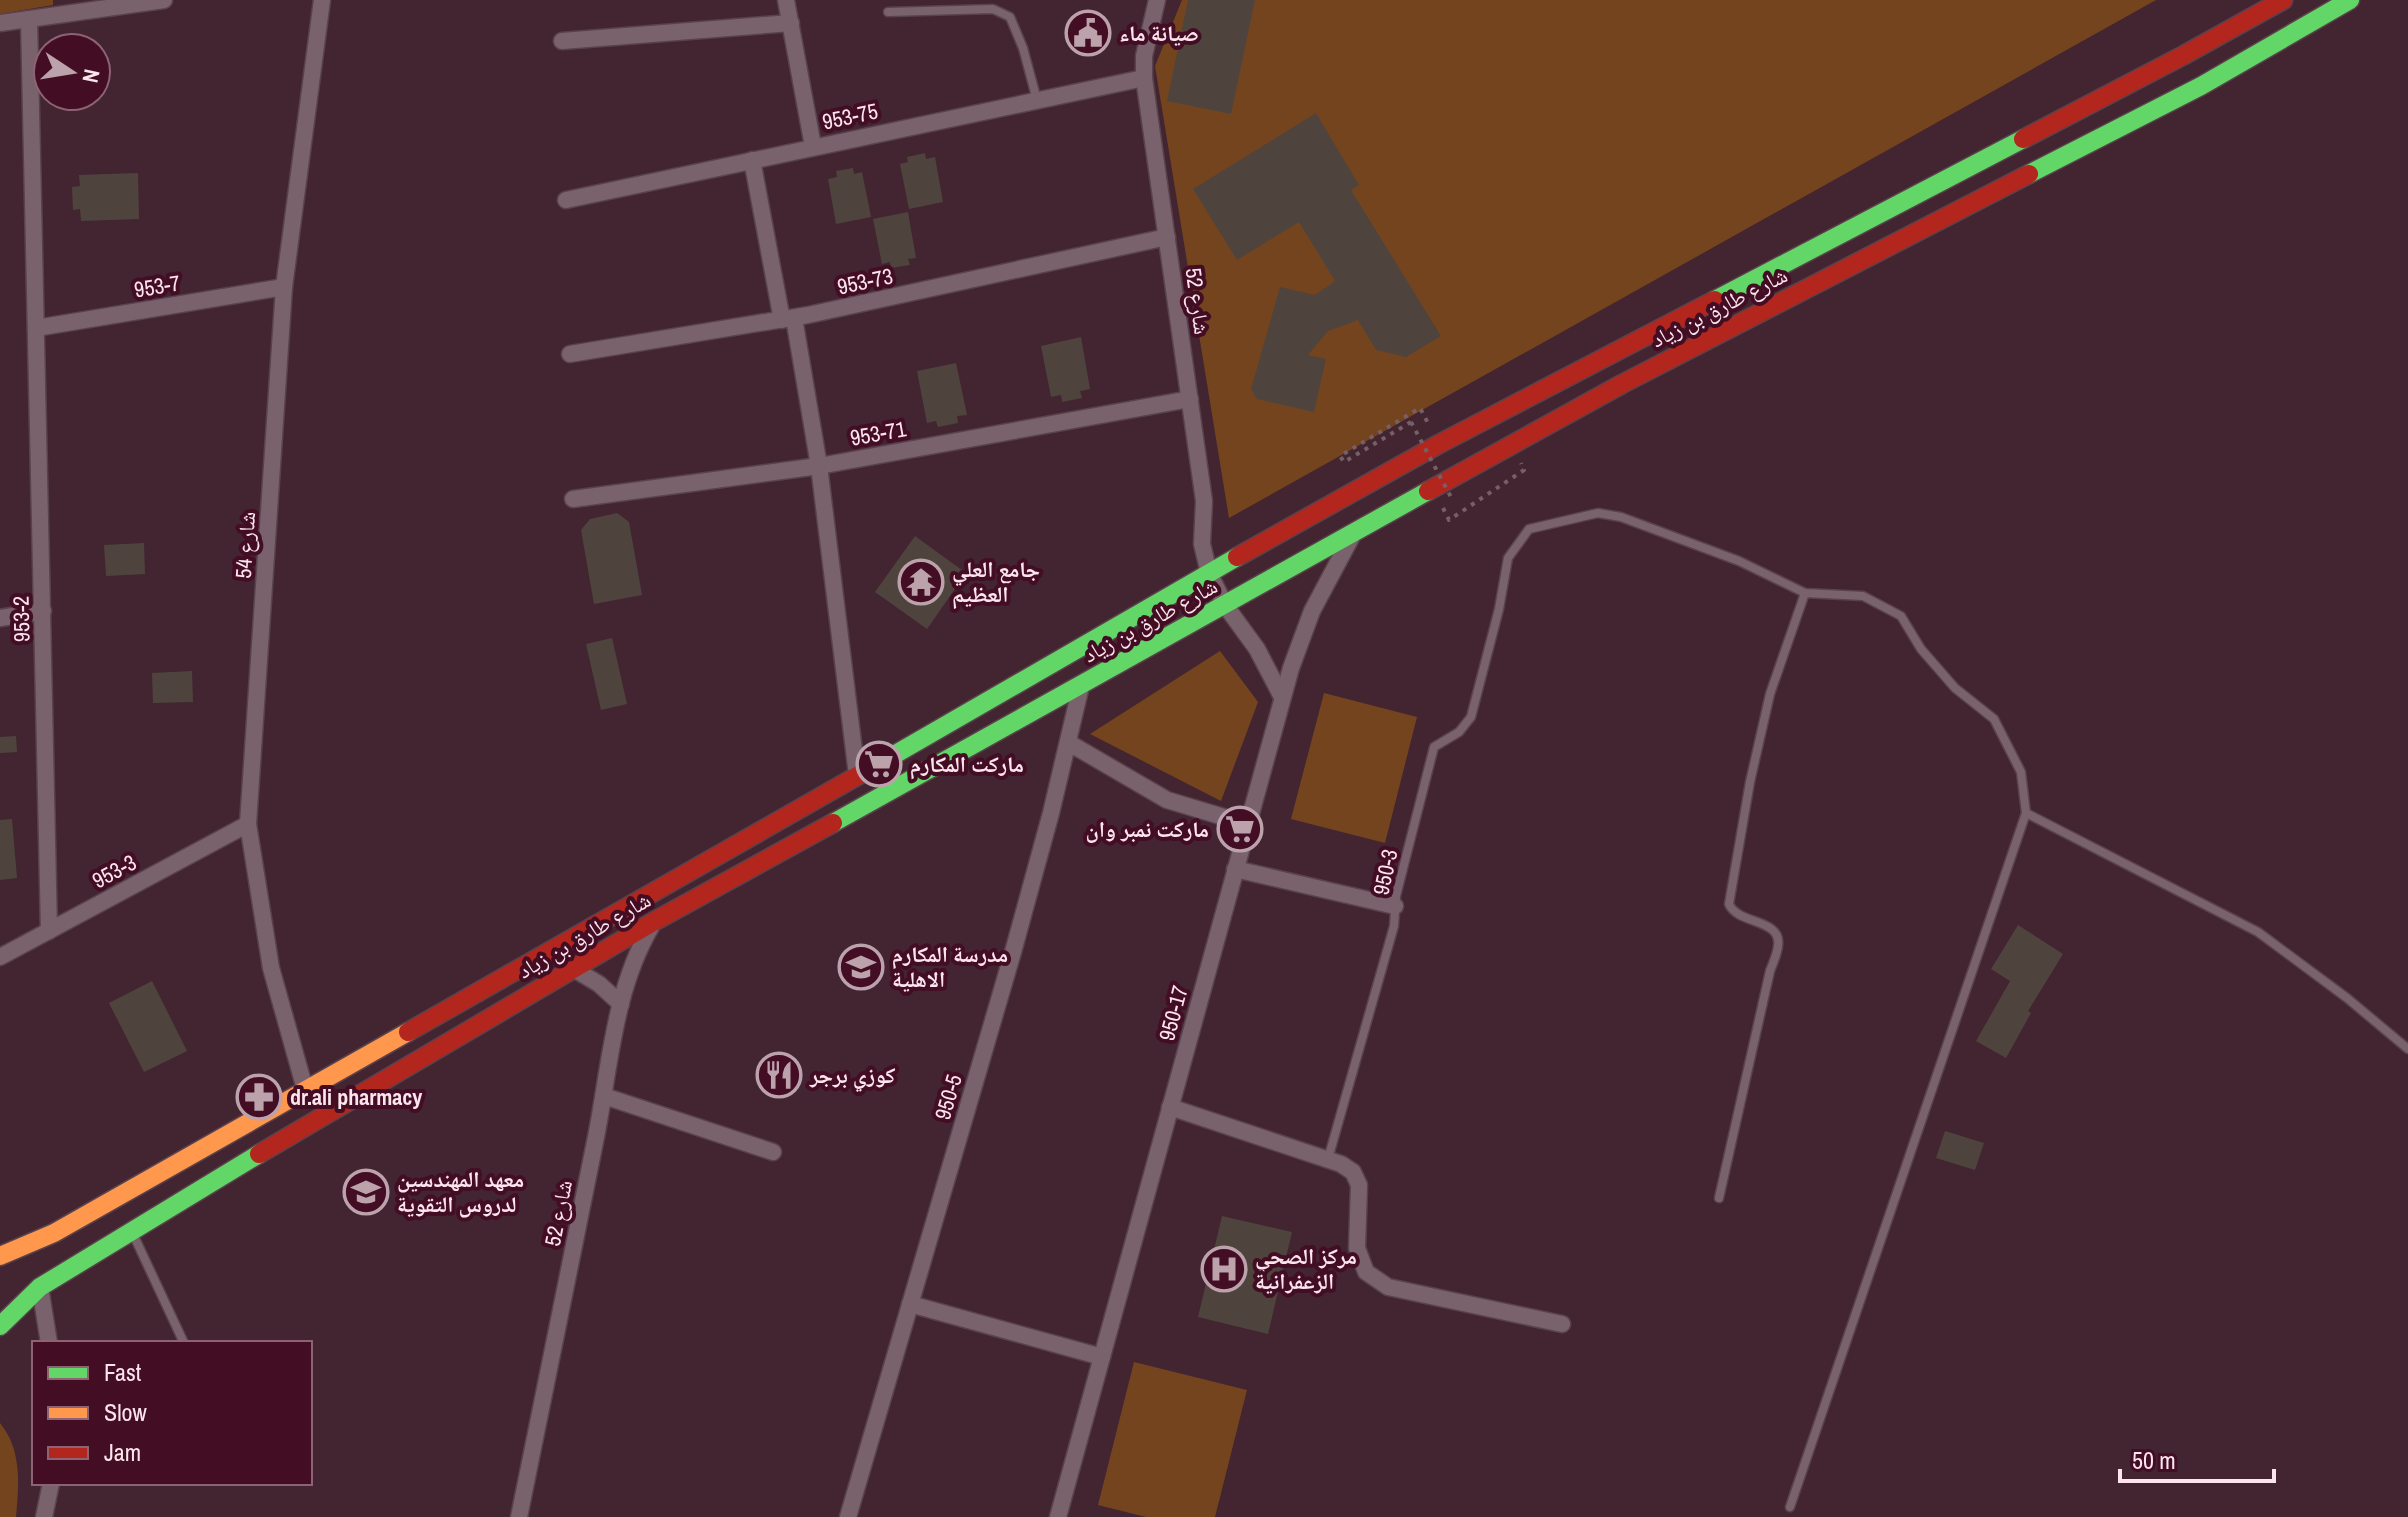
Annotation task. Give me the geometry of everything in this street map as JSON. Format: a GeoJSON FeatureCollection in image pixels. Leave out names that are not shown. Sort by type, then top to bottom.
{"type":"FeatureCollection","features":[{"type":"Feature","properties":{"kind":"main road","name":"شارع طارق بن زياد"},"geometry":{"type":"LineString","coordinates":[[0,1256],[54,1233],[1439,444],[2184,55],[2283,0]]}},
{"type":"Feature","properties":{"kind":"main road","name":"شارع طارق بن زياد"},"geometry":{"type":"LineString","coordinates":[[0,1326],[40,1287],[131,1230],[653,922],[1622,384],[2201,86],[2350,0]]}},
{"type":"Feature","properties":{"kind":"street"},"geometry":{"type":"LineString","coordinates":[[0,23],[164,0]]}},
{"type":"Feature","properties":{"kind":"street","name":"شارع 54"},"geometry":{"type":"LineString","coordinates":[[305,1089],[271,968],[248,824],[284,287],[322,0]]}},
{"type":"Feature","properties":{"kind":"street"},"geometry":{"type":"LineString","coordinates":[[786,0],[813,146]]}},
{"type":"Feature","properties":{"kind":"street","name":"شارع 52"},"geometry":{"type":"LineString","coordinates":[[1157,0],[1144,56],[1144,78],[1204,501],[1203,557],[1225,605],[1257,649],[1282,697]]}},
{"type":"Feature","properties":{"kind":"street","name":"953-2"},"geometry":{"type":"LineString","coordinates":[[29,19],[49,931]]}},
{"type":"Feature","properties":{"kind":"street"},"geometry":{"type":"LineString","coordinates":[[562,41],[791,23]]}},
{"type":"Feature","properties":{"kind":"street","name":"953-75"},"geometry":{"type":"LineString","coordinates":[[566,200],[1144,78]]}},
{"type":"Feature","properties":{"kind":"street"},"geometry":{"type":"LineString","coordinates":[[752,160],[819,466],[857,775]]}},
{"type":"Feature","properties":{"kind":"street","name":"953-73"},"geometry":{"type":"LineString","coordinates":[[570,354],[788,319],[1167,237]]}},
{"type":"Feature","properties":{"kind":"street","name":"953-7"},"geometry":{"type":"LineString","coordinates":[[36,328],[284,287]]}},
{"type":"Feature","properties":{"kind":"street","name":"953-71"},"geometry":{"type":"LineString","coordinates":[[573,499],[819,466],[1190,399]]}},
{"type":"Feature","properties":{"kind":"street","name":"950-17"},"geometry":{"type":"LineString","coordinates":[[1058,1517],[1282,697],[1312,611],[1355,531]]}},
{"type":"Feature","properties":{"kind":"street"},"geometry":{"type":"LineString","coordinates":[[0,618],[43,611]]}},
{"type":"Feature","properties":{"kind":"street","name":"950-5"},"geometry":{"type":"LineString","coordinates":[[848,1517],[1017,938],[1069,743],[1081,686]]}},
{"type":"Feature","properties":{"kind":"street"},"geometry":{"type":"LineString","coordinates":[[1069,743],[1167,800],[1247,824]]}},
{"type":"Feature","properties":{"kind":"street","name":"953-3"},"geometry":{"type":"LineString","coordinates":[[0,957],[248,824]]}},
{"type":"Feature","properties":{"kind":"street"},"geometry":{"type":"LineString","coordinates":[[1235,869],[1395,906]]}},
{"type":"Feature","properties":{"kind":"street","name":"شارع 52"},"geometry":{"type":"LineString","coordinates":[[519,1517],[621,1004],[636,953],[653,922]]}},
{"type":"Feature","properties":{"kind":"street"},"geometry":{"type":"LineString","coordinates":[[574,969],[599,984],[621,1004]]}},
{"type":"Feature","properties":{"kind":"street"},"geometry":{"type":"LineString","coordinates":[[604,1096],[773,1152]]}},
{"type":"Feature","properties":{"kind":"street"},"geometry":{"type":"LineString","coordinates":[[1170,1107],[1328,1159],[1353,1172],[1359,1185],[1357,1248],[1366,1272],[1388,1287],[1562,1324]]}},
{"type":"Feature","properties":{"kind":"street"},"geometry":{"type":"LineString","coordinates":[[40,1287],[49,1341]]}},
{"type":"Feature","properties":{"kind":"street"},"geometry":{"type":"LineString","coordinates":[[910,1304],[1102,1357]]}},
{"type":"Feature","properties":{"kind":"street"},"geometry":{"type":"LineString","coordinates":[[44,1517],[51,1485]]}},
{"type":"Feature","properties":{"kind":"lane"},"geometry":{"type":"LineString","coordinates":[[888,12],[993,9],[1010,17],[1023,48],[1037,100]]}},
{"type":"Feature","properties":{"kind":"lane","name":"950-3"},"geometry":{"type":"LineString","coordinates":[[1328,1159],[1394,926],[1395,906],[1434,747],[1459,732],[1471,717],[1499,609],[1508,558],[1529,529],[1598,513],[1621,517],[1739,561],[1805,593]]}},
{"type":"Feature","properties":{"kind":"lane"},"geometry":{"type":"LineString","coordinates":[[1719,1198],[1779,943],[1775,932],[1767,925],[1742,918],[1732,911],[1729,904],[1750,782],[1770,694],[1805,593],[1863,596],[1901,616],[1921,649],[1955,688],[1994,719],[2021,772],[2026,813],[1790,1507]]}},
{"type":"Feature","properties":{"kind":"lane"},"geometry":{"type":"LineString","coordinates":[[2026,813],[2258,932],[2347,998],[2408,1049]]}},
{"type":"Feature","properties":{"kind":"lane"},"geometry":{"type":"LineString","coordinates":[[131,1230],[183,1341]]}},
{"type":"Feature","properties":{"kind":"path"},"geometry":{"type":"LineString","coordinates":[[1439,444],[1420,408],[1340,456],[1344,462],[1411,422],[1452,499]]}},
{"type":"Feature","properties":{"kind":"shaded area"},"geometry":{"type":"Polygon","coordinates":[[[0,0],[53,0],[53,5],[0,14],[0,0]]]}},
{"type":"Feature","properties":{"kind":"shaded area"},"geometry":{"type":"Polygon","coordinates":[[[1182,0],[2156,0],[1229,518],[1155,66],[1182,0]]]}},
{"type":"Feature","properties":{"kind":"shaded area"},"geometry":{"type":"Polygon","coordinates":[[[1220,651],[1258,702],[1221,801],[1090,734],[1220,651]]]}},
{"type":"Feature","properties":{"kind":"shaded area"},"geometry":{"type":"Polygon","coordinates":[[[1324,693],[1417,717],[1385,843],[1291,819],[1324,693]]]}},
{"type":"Feature","properties":{"kind":"shaded area"},"geometry":{"type":"Polygon","coordinates":[[[1134,1362],[1247,1390],[1215,1517],[1146,1517],[1098,1505],[1134,1362]]]}},
{"type":"Feature","properties":{"kind":"shaded area"},"geometry":{"type":"Polygon","coordinates":[[[0,1423],[16,1456],[16,1517],[0,1517],[0,1423]]]}},
{"type":"Feature","properties":{"kind":"building"},"geometry":{"type":"Polygon","coordinates":[[[1188,0],[1255,0],[1231,114],[1167,101],[1188,0]]]}},
{"type":"Feature","properties":{"kind":"building"},"geometry":{"type":"Polygon","coordinates":[[[1316,113],[1359,185],[1351,190],[1441,336],[1406,357],[1376,350],[1358,320],[1328,331],[1308,355],[1326,359],[1314,412],[1257,399],[1251,389],[1280,287],[1315,295],[1335,281],[1299,222],[1237,260],[1193,189],[1316,113]]]}},
{"type":"Feature","properties":{"kind":"building"},"geometry":{"type":"Polygon","coordinates":[[[925,153],[926,159],[935,157],[943,202],[909,209],[900,164],[908,162],[907,157],[925,153]]]}},
{"type":"Feature","properties":{"kind":"building"},"geometry":{"type":"Polygon","coordinates":[[[853,168],[854,174],[862,172],[871,217],[836,224],[828,179],[837,177],[836,171],[853,168]]]}},
{"type":"Feature","properties":{"kind":"building"},"geometry":{"type":"Polygon","coordinates":[[[138,173],[139,219],[81,221],[80,209],[73,210],[72,187],[80,186],[79,175],[138,173]]]}},
{"type":"Feature","properties":{"kind":"building"},"geometry":{"type":"Polygon","coordinates":[[[908,212],[916,258],[908,259],[910,265],[891,268],[890,262],[882,264],[873,219],[908,212]]]}},
{"type":"Feature","properties":{"kind":"building"},"geometry":{"type":"Polygon","coordinates":[[[1081,337],[1090,389],[1080,391],[1082,398],[1062,402],[1061,395],[1051,397],[1041,346],[1081,337]]]}},
{"type":"Feature","properties":{"kind":"building"},"geometry":{"type":"Polygon","coordinates":[[[956,363],[967,415],[957,416],[958,423],[938,427],[936,421],[927,423],[917,371],[956,363]]]}},
{"type":"Feature","properties":{"kind":"building"},"geometry":{"type":"Polygon","coordinates":[[[617,513],[629,522],[642,595],[594,604],[581,530],[590,519],[617,513]]]}},
{"type":"Feature","properties":{"kind":"building","name":"جامع العلي العظيم"},"geometry":{"type":"Polygon","coordinates":[[[915,536],[966,573],[927,629],[875,592],[915,536]]]}},
{"type":"Feature","properties":{"kind":"building"},"geometry":{"type":"Polygon","coordinates":[[[144,543],[145,574],[106,576],[104,545],[144,543]]]}},
{"type":"Feature","properties":{"kind":"building"},"geometry":{"type":"Polygon","coordinates":[[[612,638],[627,704],[601,710],[586,644],[612,638]]]}},
{"type":"Feature","properties":{"kind":"building"},"geometry":{"type":"Polygon","coordinates":[[[192,671],[193,702],[153,703],[152,673],[192,671]]]}},
{"type":"Feature","properties":{"kind":"building"},"geometry":{"type":"Polygon","coordinates":[[[16,736],[17,752],[0,753],[0,737],[16,736]]]}},
{"type":"Feature","properties":{"kind":"building"},"geometry":{"type":"Polygon","coordinates":[[[12,819],[17,878],[0,880],[0,820],[12,819]]]}},
{"type":"Feature","properties":{"kind":"building"},"geometry":{"type":"Polygon","coordinates":[[[2018,925],[2063,954],[2028,1011],[2031,1013],[2006,1058],[1976,1041],[2010,981],[1991,969],[2018,925]]]}},
{"type":"Feature","properties":{"kind":"building"},"geometry":{"type":"Polygon","coordinates":[[[152,981],[187,1051],[144,1072],[109,1003],[152,981]]]}},
{"type":"Feature","properties":{"kind":"building"},"geometry":{"type":"Polygon","coordinates":[[[1945,1131],[1984,1143],[1975,1170],[1936,1158],[1945,1131]]]}},
{"type":"Feature","properties":{"kind":"building"},"geometry":{"type":"Polygon","coordinates":[[[1222,1216],[1292,1232],[1268,1334],[1198,1317],[1222,1216]]]}},
{"type":"Feature","properties":{"kind":"traffic: fast"},"geometry":{"type":"LineString","coordinates":[[2029,174],[2201,86],[2350,0]]}},
{"type":"Feature","properties":{"kind":"traffic: fast"},"geometry":{"type":"LineString","coordinates":[[1715,300],[2023,139]]}},
{"type":"Feature","properties":{"kind":"traffic: fast"},"geometry":{"type":"LineString","coordinates":[[833,823],[1428,491]]}},
{"type":"Feature","properties":{"kind":"traffic: fast"},"geometry":{"type":"LineString","coordinates":[[880,763],[1237,557]]}},
{"type":"Feature","properties":{"kind":"traffic: fast"},"geometry":{"type":"LineString","coordinates":[[0,1326],[40,1287],[259,1154]]}},
{"type":"Feature","properties":{"kind":"traffic: slow"},"geometry":{"type":"LineString","coordinates":[[0,1256],[54,1233],[408,1032]]}},
{"type":"Feature","properties":{"kind":"traffic: jam"},"geometry":{"type":"LineString","coordinates":[[2023,139],[2283,0]]}},
{"type":"Feature","properties":{"kind":"traffic: jam"},"geometry":{"type":"LineString","coordinates":[[1428,491],[1622,384],[2029,174]]}},
{"type":"Feature","properties":{"kind":"traffic: jam"},"geometry":{"type":"LineString","coordinates":[[1237,557],[1439,444],[1715,300]]}},
{"type":"Feature","properties":{"kind":"traffic: jam"},"geometry":{"type":"LineString","coordinates":[[408,1032],[880,763]]}},
{"type":"Feature","properties":{"kind":"traffic: jam"},"geometry":{"type":"LineString","coordinates":[[259,1154],[653,922],[833,823]]}},
{"type":"Feature","properties":{"kind":"place","name":"صيانة ماء"},"geometry":{"type":"Point","coordinates":[1088,33]}},
{"type":"Feature","properties":{"kind":"place","name":"جامع العلي العظيم"},"geometry":{"type":"Point","coordinates":[921,582]}},
{"type":"Feature","properties":{"kind":"place","name":"ماركت المكارم"},"geometry":{"type":"Point","coordinates":[879,764]}},
{"type":"Feature","properties":{"kind":"place","name":"ماركت نمبر وان"},"geometry":{"type":"Point","coordinates":[1240,829]}},
{"type":"Feature","properties":{"kind":"place","name":"مدرسة المكارم الاهلية"},"geometry":{"type":"Point","coordinates":[861,967]}},
{"type":"Feature","properties":{"kind":"place","name":"كوزي برجر"},"geometry":{"type":"Point","coordinates":[779,1075]}},
{"type":"Feature","properties":{"kind":"place","name":"dr.ali pharmacy"},"geometry":{"type":"Point","coordinates":[259,1097]}},
{"type":"Feature","properties":{"kind":"place","name":"معهد المهندسين لدروس التقوية"},"geometry":{"type":"Point","coordinates":[366,1192]}},
{"type":"Feature","properties":{"kind":"place","name":"مركز الصحي الزعفرانية"},"geometry":{"type":"Point","coordinates":[1224,1269]}}]}
